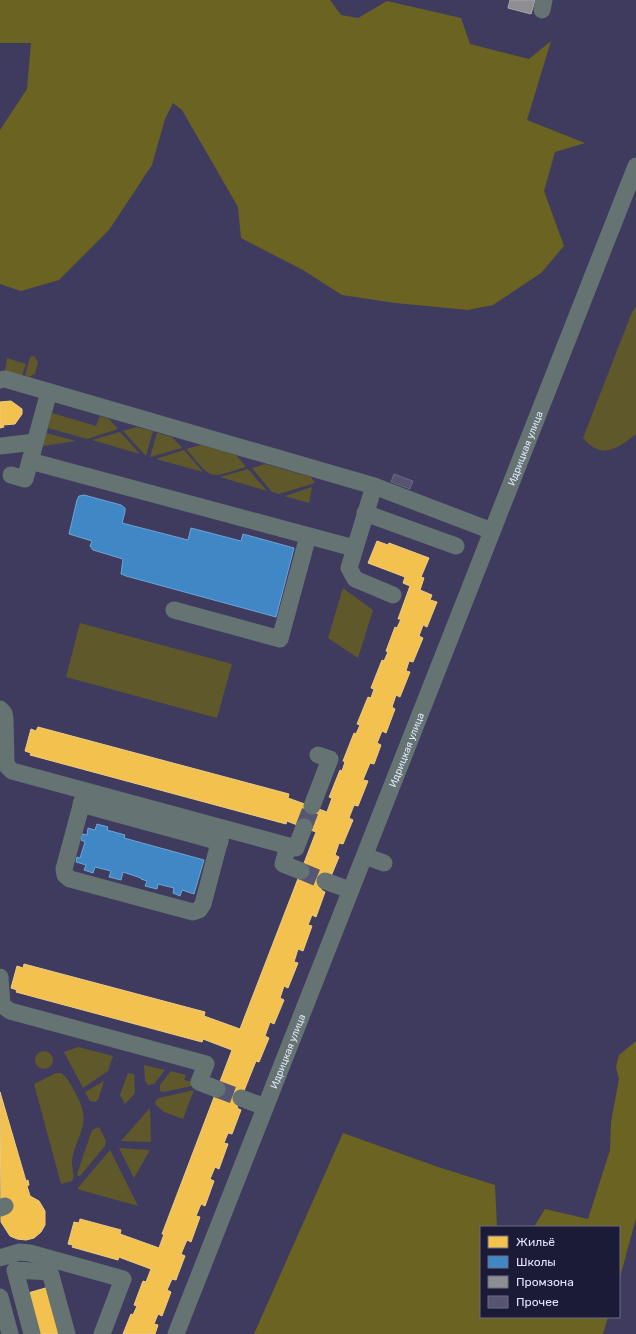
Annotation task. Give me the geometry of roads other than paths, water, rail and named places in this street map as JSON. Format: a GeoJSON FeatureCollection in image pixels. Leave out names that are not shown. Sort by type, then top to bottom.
{"type":"FeatureCollection","features":[{"type":"Feature","properties":{"kind":"street","name":"Идрицкая улица"},"geometry":{"type":"LineString","coordinates":[[176,1334],[636,166]]}},
{"type":"Feature","properties":{"kind":"street"},"geometry":{"type":"LineString","coordinates":[[0,380],[5,379],[374,486],[492,531]]}},
{"type":"Feature","properties":{"kind":"street"},"geometry":{"type":"LineString","coordinates":[[11,476],[25,479],[49,392]]}},
{"type":"Feature","properties":{"kind":"street"},"geometry":{"type":"LineString","coordinates":[[0,446],[35,442]]}},
{"type":"Feature","properties":{"kind":"street"},"geometry":{"type":"LineString","coordinates":[[30,461],[354,548]]}},
{"type":"Feature","properties":{"kind":"street"},"geometry":{"type":"LineString","coordinates":[[374,486],[349,568],[354,579],[393,595]]}},
{"type":"Feature","properties":{"kind":"street"},"geometry":{"type":"LineString","coordinates":[[366,513],[452,544],[456,518]]}},
{"type":"Feature","properties":{"kind":"street"},"geometry":{"type":"LineString","coordinates":[[174,610],[280,639],[308,536]]}},
{"type":"Feature","properties":{"kind":"street"},"geometry":{"type":"LineString","coordinates":[[0,709],[4,714],[6,761],[9,769],[83,797],[222,835],[296,848],[304,828]]}},
{"type":"Feature","properties":{"kind":"street"},"geometry":{"type":"LineString","coordinates":[[312,806],[330,759],[318,754]]}},
{"type":"Feature","properties":{"kind":"street"},"geometry":{"type":"LineString","coordinates":[[83,797],[64,869],[65,876],[78,881],[192,912],[199,910],[203,904],[222,835]]}},
{"type":"Feature","properties":{"kind":"street"},"geometry":{"type":"LineString","coordinates":[[288,846],[283,864],[301,871]]}},
{"type":"Feature","properties":{"kind":"street"},"geometry":{"type":"LineString","coordinates":[[364,856],[384,863]]}},
{"type":"Feature","properties":{"kind":"street"},"geometry":{"type":"LineString","coordinates":[[325,881],[350,890]]}},
{"type":"Feature","properties":{"kind":"street"},"geometry":{"type":"LineString","coordinates":[[0,977],[2,1005],[10,1011],[206,1064],[199,1082],[217,1089]]}},
{"type":"Feature","properties":{"kind":"street"},"geometry":{"type":"LineString","coordinates":[[241,1098],[265,1107]]}},
{"type":"Feature","properties":{"kind":"street"},"geometry":{"type":"LineString","coordinates":[[0,1258],[19,1252],[30,1253],[122,1279],[102,1334]]}},
{"type":"Feature","properties":{"kind":"street"},"geometry":{"type":"LineString","coordinates":[[32,1334],[15,1270],[50,1272],[67,1334]]}},
{"type":"Feature","properties":{"kind":"street"},"geometry":{"type":"LineString","coordinates":[[0,1297],[10,1334]]}},
{"type":"Feature","properties":{"kind":"tunnel"},"geometry":{"type":"LineString","coordinates":[[304,827],[312,806]]}},
{"type":"Feature","properties":{"kind":"tunnel"},"geometry":{"type":"LineString","coordinates":[[301,871],[325,881]]}},
{"type":"Feature","properties":{"kind":"tunnel"},"geometry":{"type":"LineString","coordinates":[[217,1089],[241,1098]]}}]}
